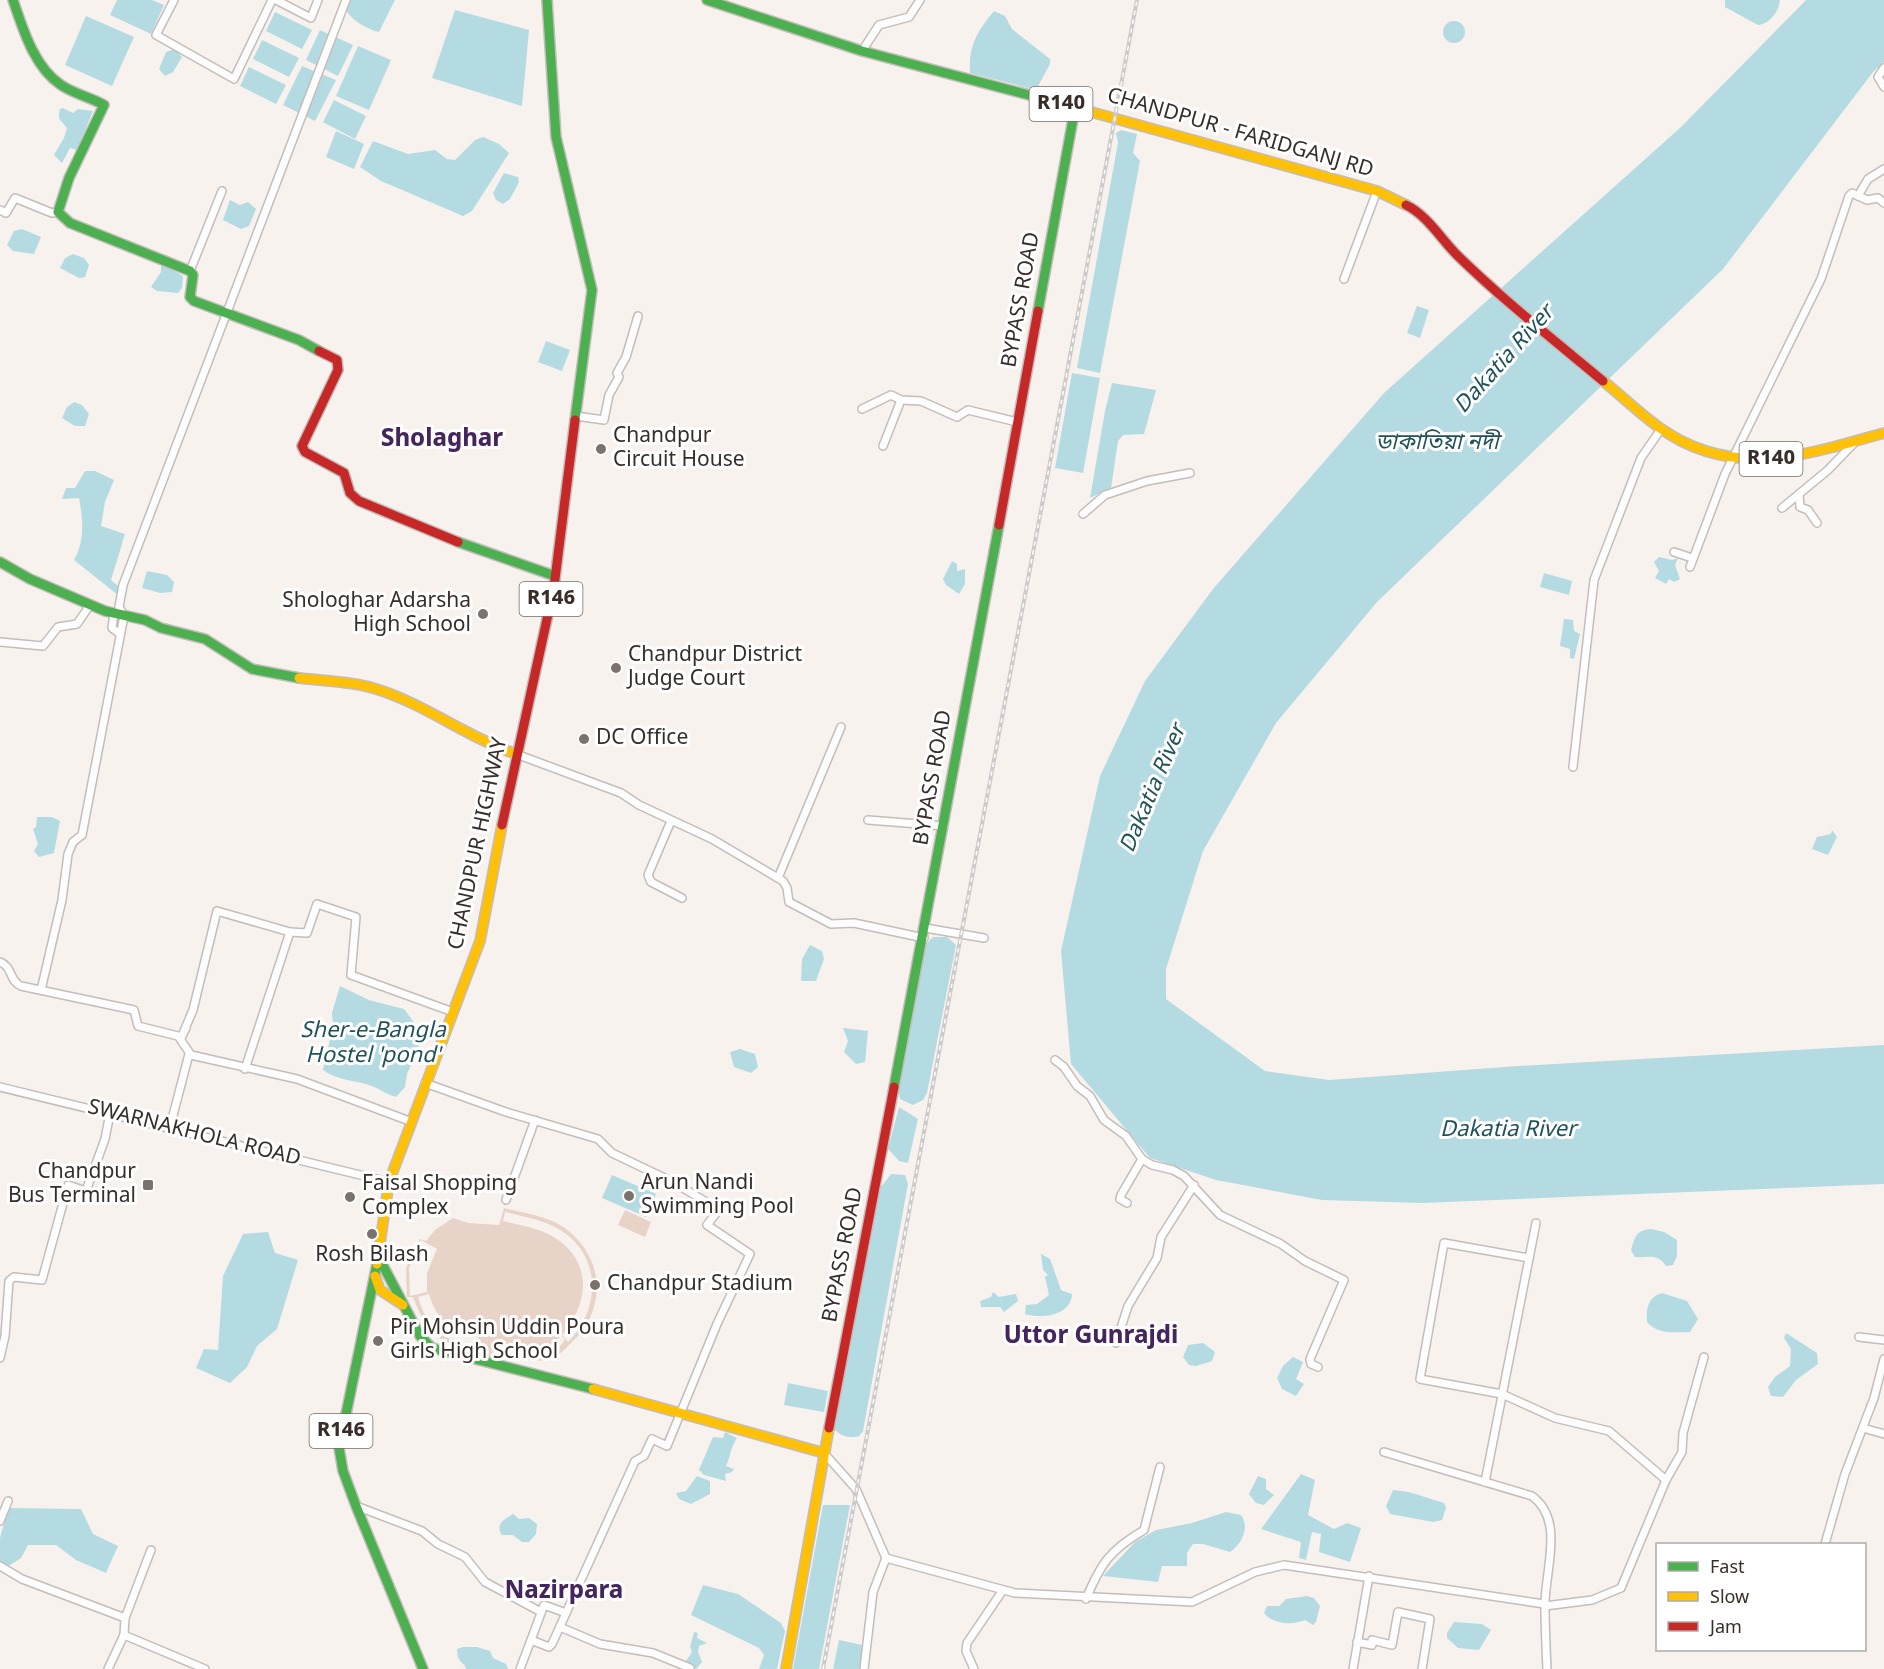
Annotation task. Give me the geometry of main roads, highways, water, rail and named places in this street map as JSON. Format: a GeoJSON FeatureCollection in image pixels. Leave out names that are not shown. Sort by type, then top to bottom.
{"type":"FeatureCollection","features":[{"type":"Feature","properties":{"kind":"water"},"geometry":{"type":"Polygon","coordinates":[[[117,0],[152,0],[164,5],[151,34],[110,15],[117,0]]]}},
{"type":"Feature","properties":{"kind":"water"},"geometry":{"type":"Polygon","coordinates":[[[348,0],[395,0],[379,32],[365,27],[352,18],[346,10],[348,0]]]}},
{"type":"Feature","properties":{"kind":"water"},"geometry":{"type":"Polygon","coordinates":[[[1725,0],[1780,0],[1773,16],[1758,25],[1725,7],[1725,0]]]}},
{"type":"Feature","properties":{"kind":"water","name":"ডাকাতিয়া নদী"},"geometry":{"type":"Polygon","coordinates":[[[1806,0],[1884,0],[1884,62],[1873,72],[1723,269],[1377,602],[1276,723],[1203,851],[1166,969],[1166,999],[1265,1071],[1329,1080],[1518,1066],[1884,1045],[1884,1184],[1423,1203],[1322,1200],[1216,1180],[1150,1158],[1071,1064],[1061,951],[1100,776],[1145,681],[1213,589],[1384,393],[1681,127],[1806,0]]]}},
{"type":"Feature","properties":{"kind":"water"},"geometry":{"type":"Polygon","coordinates":[[[455,10],[529,30],[522,106],[432,78],[455,10]]]}},
{"type":"Feature","properties":{"kind":"water"},"geometry":{"type":"Polygon","coordinates":[[[994,11],[1005,16],[1012,29],[1050,59],[1050,64],[1036,90],[970,73],[972,47],[983,25],[994,11]]]}},
{"type":"Feature","properties":{"kind":"water"},"geometry":{"type":"Polygon","coordinates":[[[275,12],[312,30],[302,49],[266,31],[275,12]]]}},
{"type":"Feature","properties":{"kind":"water"},"geometry":{"type":"Polygon","coordinates":[[[86,16],[134,37],[112,86],[65,65],[86,16]]]}},
{"type":"Feature","properties":{"kind":"water"},"geometry":{"type":"Polygon","coordinates":[[[1454,21],[1462,24],[1465,32],[1462,40],[1454,43],[1446,40],[1443,32],[1446,24],[1454,21]]]}},
{"type":"Feature","properties":{"kind":"water"},"geometry":{"type":"Polygon","coordinates":[[[320,30],[353,45],[338,76],[306,60],[320,30]]]}},
{"type":"Feature","properties":{"kind":"water"},"geometry":{"type":"Polygon","coordinates":[[[262,40],[299,58],[289,77],[253,59],[262,40]]]}},
{"type":"Feature","properties":{"kind":"water"},"geometry":{"type":"Polygon","coordinates":[[[358,46],[391,60],[369,110],[336,96],[358,46]]]}},
{"type":"Feature","properties":{"kind":"water"},"geometry":{"type":"Polygon","coordinates":[[[175,49],[182,57],[173,72],[165,76],[159,69],[166,52],[175,49]]]}},
{"type":"Feature","properties":{"kind":"water"},"geometry":{"type":"Polygon","coordinates":[[[302,66],[336,80],[315,121],[283,105],[302,66]]]}},
{"type":"Feature","properties":{"kind":"water"},"geometry":{"type":"Polygon","coordinates":[[[249,67],[286,85],[276,104],[240,86],[249,67]]]}},
{"type":"Feature","properties":{"kind":"water"},"geometry":{"type":"Polygon","coordinates":[[[334,100],[366,116],[355,139],[323,122],[334,100]]]}},
{"type":"Feature","properties":{"kind":"water"},"geometry":{"type":"Polygon","coordinates":[[[63,108],[73,113],[78,109],[93,111],[77,150],[70,148],[62,163],[54,155],[67,128],[59,118],[60,109],[63,108]]]}},
{"type":"Feature","properties":{"kind":"water"},"geometry":{"type":"Polygon","coordinates":[[[1121,130],[1137,134],[1133,153],[1140,161],[1100,373],[1077,368],[1118,143],[1116,133],[1121,130]]]}},
{"type":"Feature","properties":{"kind":"water"},"geometry":{"type":"Polygon","coordinates":[[[336,131],[364,144],[354,169],[326,157],[336,131]]]}},
{"type":"Feature","properties":{"kind":"water"},"geometry":{"type":"Polygon","coordinates":[[[483,137],[499,144],[509,153],[472,211],[463,216],[381,181],[360,167],[373,141],[408,154],[435,150],[447,159],[455,160],[475,140],[483,137]]]}},
{"type":"Feature","properties":{"kind":"water"},"geometry":{"type":"Polygon","coordinates":[[[504,173],[518,177],[519,182],[510,199],[503,204],[496,200],[493,193],[504,173]]]}},
{"type":"Feature","properties":{"kind":"water"},"geometry":{"type":"Polygon","coordinates":[[[230,200],[240,205],[248,202],[256,209],[249,226],[241,229],[223,220],[230,200]]]}},
{"type":"Feature","properties":{"kind":"water"},"geometry":{"type":"Polygon","coordinates":[[[22,229],[41,237],[34,254],[13,251],[7,245],[14,231],[22,229]]]}},
{"type":"Feature","properties":{"kind":"water"},"geometry":{"type":"Polygon","coordinates":[[[73,254],[84,258],[89,265],[85,277],[79,278],[60,268],[65,258],[73,254]]]}},
{"type":"Feature","properties":{"kind":"water"},"geometry":{"type":"Polygon","coordinates":[[[161,263],[183,276],[182,288],[178,293],[157,291],[151,287],[161,272],[161,263]]]}},
{"type":"Feature","properties":{"kind":"water"},"geometry":{"type":"Polygon","coordinates":[[[1417,306],[1429,310],[1420,338],[1407,333],[1417,306]]]}},
{"type":"Feature","properties":{"kind":"water"},"geometry":{"type":"Polygon","coordinates":[[[546,341],[570,350],[562,371],[538,362],[546,341]]]}},
{"type":"Feature","properties":{"kind":"water"},"geometry":{"type":"Polygon","coordinates":[[[1072,373],[1100,378],[1083,473],[1055,468],[1072,373]]]}},
{"type":"Feature","properties":{"kind":"water"},"geometry":{"type":"Polygon","coordinates":[[[1112,383],[1156,390],[1144,434],[1123,435],[1118,441],[1111,488],[1090,498],[1105,411],[1112,383]]]}},
{"type":"Feature","properties":{"kind":"water"},"geometry":{"type":"Polygon","coordinates":[[[74,402],[82,405],[89,414],[85,426],[75,426],[62,418],[67,407],[74,402]]]}},
{"type":"Feature","properties":{"kind":"water"},"geometry":{"type":"Polygon","coordinates":[[[85,471],[95,471],[114,480],[105,502],[101,526],[125,534],[111,580],[118,586],[118,595],[74,560],[78,553],[82,530],[79,498],[62,499],[66,488],[75,488],[85,471]]]}},
{"type":"Feature","properties":{"kind":"water"},"geometry":{"type":"Polygon","coordinates":[[[1659,557],[1672,560],[1678,558],[1675,565],[1680,579],[1674,582],[1669,579],[1666,584],[1655,578],[1659,571],[1654,562],[1659,557]]]}},
{"type":"Feature","properties":{"kind":"water"},"geometry":{"type":"Polygon","coordinates":[[[952,561],[957,564],[957,571],[965,569],[965,584],[959,594],[946,585],[943,579],[952,561]]]}},
{"type":"Feature","properties":{"kind":"water"},"geometry":{"type":"Polygon","coordinates":[[[147,571],[167,575],[174,582],[172,592],[160,593],[142,588],[147,571]]]}},
{"type":"Feature","properties":{"kind":"water"},"geometry":{"type":"Polygon","coordinates":[[[1544,573],[1572,581],[1569,595],[1540,587],[1544,573]]]}},
{"type":"Feature","properties":{"kind":"water"},"geometry":{"type":"Polygon","coordinates":[[[1564,619],[1573,620],[1574,631],[1580,634],[1574,659],[1570,658],[1570,649],[1560,646],[1564,619]]]}},
{"type":"Feature","properties":{"kind":"water"},"geometry":{"type":"Polygon","coordinates":[[[37,817],[52,817],[60,821],[54,853],[39,857],[34,851],[38,844],[33,829],[36,827],[37,817]]]}},
{"type":"Feature","properties":{"kind":"water"},"geometry":{"type":"Polygon","coordinates":[[[1832,830],[1837,837],[1828,855],[1812,849],[1817,837],[1831,834],[1832,830]]]}},
{"type":"Feature","properties":{"kind":"water"},"geometry":{"type":"Polygon","coordinates":[[[933,937],[947,937],[956,945],[927,1093],[923,1100],[913,1105],[900,1099],[898,1088],[926,944],[933,937]]]}},
{"type":"Feature","properties":{"kind":"water"},"geometry":{"type":"Polygon","coordinates":[[[810,945],[822,951],[824,959],[816,981],[801,981],[802,959],[810,945]]]}},
{"type":"Feature","properties":{"kind":"water","name":"Sher-e-Bangla Hostel 'pond'"},"geometry":{"type":"Polygon","coordinates":[[[340,986],[369,1000],[404,1009],[415,1024],[419,1047],[407,1074],[405,1087],[396,1097],[373,1086],[339,1078],[323,1070],[333,1026],[332,1013],[340,986]]]}},
{"type":"Feature","properties":{"kind":"water"},"geometry":{"type":"Polygon","coordinates":[[[843,1028],[868,1031],[865,1062],[856,1064],[844,1052],[848,1041],[843,1028]]]}},
{"type":"Feature","properties":{"kind":"water"},"geometry":{"type":"Polygon","coordinates":[[[740,1049],[755,1054],[758,1067],[751,1073],[734,1067],[730,1052],[740,1049]]]}},
{"type":"Feature","properties":{"kind":"water"},"geometry":{"type":"Polygon","coordinates":[[[899,1107],[918,1119],[908,1163],[899,1161],[888,1149],[899,1107]]]}},
{"type":"Feature","properties":{"kind":"water"},"geometry":{"type":"Polygon","coordinates":[[[891,1174],[905,1175],[908,1184],[863,1431],[859,1436],[849,1437],[835,1430],[834,1423],[881,1187],[891,1174]]]}},
{"type":"Feature","properties":{"kind":"water","name":"Arun Nandi Swimming Pool"},"geometry":{"type":"Polygon","coordinates":[[[612,1175],[656,1194],[646,1217],[602,1198],[612,1175]]]}},
{"type":"Feature","properties":{"kind":"water"},"geometry":{"type":"Polygon","coordinates":[[[1651,1229],[1664,1232],[1677,1240],[1677,1256],[1673,1265],[1666,1266],[1656,1258],[1635,1257],[1631,1250],[1635,1238],[1642,1231],[1651,1229]]]}},
{"type":"Feature","properties":{"kind":"water"},"geometry":{"type":"Polygon","coordinates":[[[268,1232],[275,1253],[298,1260],[277,1329],[257,1346],[247,1367],[230,1383],[196,1368],[204,1349],[218,1350],[223,1276],[243,1234],[268,1232]]]}},
{"type":"Feature","properties":{"kind":"water"},"geometry":{"type":"Polygon","coordinates":[[[1041,1254],[1050,1259],[1061,1290],[1072,1294],[1067,1307],[1047,1316],[1025,1314],[1026,1305],[1037,1304],[1049,1295],[1045,1277],[1048,1275],[1043,1270],[1041,1254]]]}},
{"type":"Feature","properties":{"kind":"water"},"geometry":{"type":"Polygon","coordinates":[[[993,1292],[999,1297],[1016,1294],[1018,1301],[1004,1312],[1000,1307],[981,1307],[980,1301],[991,1297],[993,1292]]]}},
{"type":"Feature","properties":{"kind":"water"},"geometry":{"type":"Polygon","coordinates":[[[1662,1293],[1687,1301],[1698,1319],[1690,1332],[1661,1331],[1647,1322],[1651,1300],[1662,1293]]]}},
{"type":"Feature","properties":{"kind":"water"},"geometry":{"type":"Polygon","coordinates":[[[1786,1333],[1817,1353],[1818,1364],[1796,1380],[1783,1397],[1771,1396],[1768,1387],[1775,1377],[1790,1366],[1791,1349],[1784,1338],[1786,1333]]]}},
{"type":"Feature","properties":{"kind":"water"},"geometry":{"type":"Polygon","coordinates":[[[1203,1343],[1215,1352],[1212,1361],[1196,1366],[1189,1365],[1183,1357],[1188,1345],[1203,1343]]]}},
{"type":"Feature","properties":{"kind":"water"},"geometry":{"type":"Polygon","coordinates":[[[1293,1357],[1303,1362],[1296,1379],[1304,1384],[1296,1396],[1282,1389],[1277,1378],[1283,1366],[1293,1357]]]}},
{"type":"Feature","properties":{"kind":"water"},"geometry":{"type":"Polygon","coordinates":[[[788,1383],[828,1391],[824,1412],[784,1405],[788,1383]]]}},
{"type":"Feature","properties":{"kind":"water"},"geometry":{"type":"Polygon","coordinates":[[[725,1432],[737,1438],[726,1466],[734,1469],[725,1474],[726,1481],[704,1475],[699,1470],[713,1437],[723,1438],[725,1432]]]}},
{"type":"Feature","properties":{"kind":"water"},"geometry":{"type":"Polygon","coordinates":[[[1301,1474],[1315,1480],[1308,1515],[1334,1529],[1347,1523],[1361,1528],[1350,1562],[1319,1552],[1321,1534],[1312,1532],[1306,1560],[1299,1558],[1301,1542],[1261,1529],[1301,1474]]]}},
{"type":"Feature","properties":{"kind":"water"},"geometry":{"type":"Polygon","coordinates":[[[697,1476],[710,1481],[710,1494],[691,1504],[679,1499],[676,1493],[686,1491],[697,1476]]]}},
{"type":"Feature","properties":{"kind":"water"},"geometry":{"type":"Polygon","coordinates":[[[1258,1476],[1266,1479],[1266,1489],[1274,1495],[1264,1505],[1256,1503],[1249,1494],[1258,1476]]]}},
{"type":"Feature","properties":{"kind":"water"},"geometry":{"type":"Polygon","coordinates":[[[1393,1490],[1409,1492],[1444,1503],[1446,1508],[1442,1520],[1433,1522],[1390,1514],[1386,1506],[1393,1490]]]}},
{"type":"Feature","properties":{"kind":"water"},"geometry":{"type":"Polygon","coordinates":[[[823,1505],[850,1505],[819,1669],[793,1669],[823,1505]]]}},
{"type":"Feature","properties":{"kind":"water"},"geometry":{"type":"Polygon","coordinates":[[[8,1508],[81,1509],[93,1534],[118,1546],[106,1573],[76,1560],[56,1545],[28,1545],[21,1558],[7,1567],[0,1561],[0,1538],[8,1508]]]}},
{"type":"Feature","properties":{"kind":"water"},"geometry":{"type":"Polygon","coordinates":[[[1226,1512],[1241,1515],[1245,1525],[1241,1540],[1230,1552],[1203,1544],[1193,1544],[1187,1553],[1187,1566],[1162,1566],[1158,1582],[1103,1576],[1135,1542],[1156,1530],[1192,1523],[1226,1512]]]}},
{"type":"Feature","properties":{"kind":"water"},"geometry":{"type":"Polygon","coordinates":[[[513,1514],[519,1519],[529,1518],[537,1524],[536,1534],[529,1542],[522,1542],[513,1535],[502,1535],[500,1524],[513,1514]]]}},
{"type":"Feature","properties":{"kind":"water"},"geometry":{"type":"Polygon","coordinates":[[[703,1585],[738,1594],[781,1623],[785,1631],[777,1669],[759,1669],[764,1655],[759,1648],[691,1615],[703,1585]]]}},
{"type":"Feature","properties":{"kind":"water"},"geometry":{"type":"Polygon","coordinates":[[[1307,1596],[1314,1598],[1320,1606],[1313,1625],[1305,1620],[1295,1623],[1278,1622],[1264,1613],[1267,1606],[1279,1606],[1286,1599],[1307,1596]]]}},
{"type":"Feature","properties":{"kind":"water"},"geometry":{"type":"Polygon","coordinates":[[[1454,1622],[1482,1624],[1491,1630],[1479,1650],[1458,1648],[1447,1638],[1447,1633],[1454,1622]]]}},
{"type":"Feature","properties":{"kind":"water"},"geometry":{"type":"Polygon","coordinates":[[[694,1632],[698,1633],[697,1638],[707,1643],[699,1646],[698,1652],[702,1662],[696,1669],[684,1664],[692,1652],[690,1647],[694,1632]]]}},
{"type":"Feature","properties":{"kind":"water"},"geometry":{"type":"Polygon","coordinates":[[[839,1640],[867,1646],[861,1669],[833,1669],[839,1640]]]}},
{"type":"Feature","properties":{"kind":"water"},"geometry":{"type":"Polygon","coordinates":[[[477,1647],[490,1651],[493,1658],[506,1664],[508,1669],[466,1669],[457,1654],[457,1649],[477,1647]]]}},
{"type":"Feature","properties":{"kind":"railway"},"geometry":{"type":"LineString","coordinates":[[823,1669],[1137,0]]}},
{"type":"Feature","properties":{"kind":"place","name":"Chandpur Circuit House"},"geometry":{"type":"Point","coordinates":[601,449]}},
{"type":"Feature","properties":{"kind":"place","name":"Shologhar Adarsha High School"},"geometry":{"type":"Point","coordinates":[483,614]}},
{"type":"Feature","properties":{"kind":"place","name":"Chandpur District Judge Court"},"geometry":{"type":"Point","coordinates":[616,668]}},
{"type":"Feature","properties":{"kind":"place","name":"DC Office"},"geometry":{"type":"Point","coordinates":[584,739]}},
{"type":"Feature","properties":{"kind":"place","name":"Chandpur Bus Terminal"},"geometry":{"type":"Point","coordinates":[148,1185]}},
{"type":"Feature","properties":{"kind":"place","name":"Arun Nandi Swimming Pool"},"geometry":{"type":"Point","coordinates":[629,1196]}},
{"type":"Feature","properties":{"kind":"place","name":"Faisal Shopping Complex"},"geometry":{"type":"Point","coordinates":[350,1197]}},
{"type":"Feature","properties":{"kind":"place","name":"Rosh Bilash"},"geometry":{"type":"Point","coordinates":[372,1234]}},
{"type":"Feature","properties":{"kind":"place","name":"Chandpur Stadium"},"geometry":{"type":"Point","coordinates":[595,1285]}},
{"type":"Feature","properties":{"kind":"place","name":"Pir Mohsin Uddin Poura Girls High School"},"geometry":{"type":"Point","coordinates":[378,1341]}},
{"type":"Feature","properties":{"kind":"district","name":"Sholaghar"},"geometry":{"type":"Point","coordinates":[442,440]}},
{"type":"Feature","properties":{"kind":"district","name":"Uttor Gunrajdi"},"geometry":{"type":"Point","coordinates":[1091,1337]}},
{"type":"Feature","properties":{"kind":"district","name":"Nazirpara"},"geometry":{"type":"Point","coordinates":[564,1592]}},
{"type":"Feature","properties":{"kind":"water label","name":"Dakatia River"},"geometry":{"type":"Point","coordinates":[1505,360]}},
{"type":"Feature","properties":{"kind":"water label","name":"Dakatia River"},"geometry":{"type":"Point","coordinates":[1154,789]}},
{"type":"Feature","properties":{"kind":"water label","name":"Dakatia River"},"geometry":{"type":"Point","coordinates":[1508,1130]}}]}
